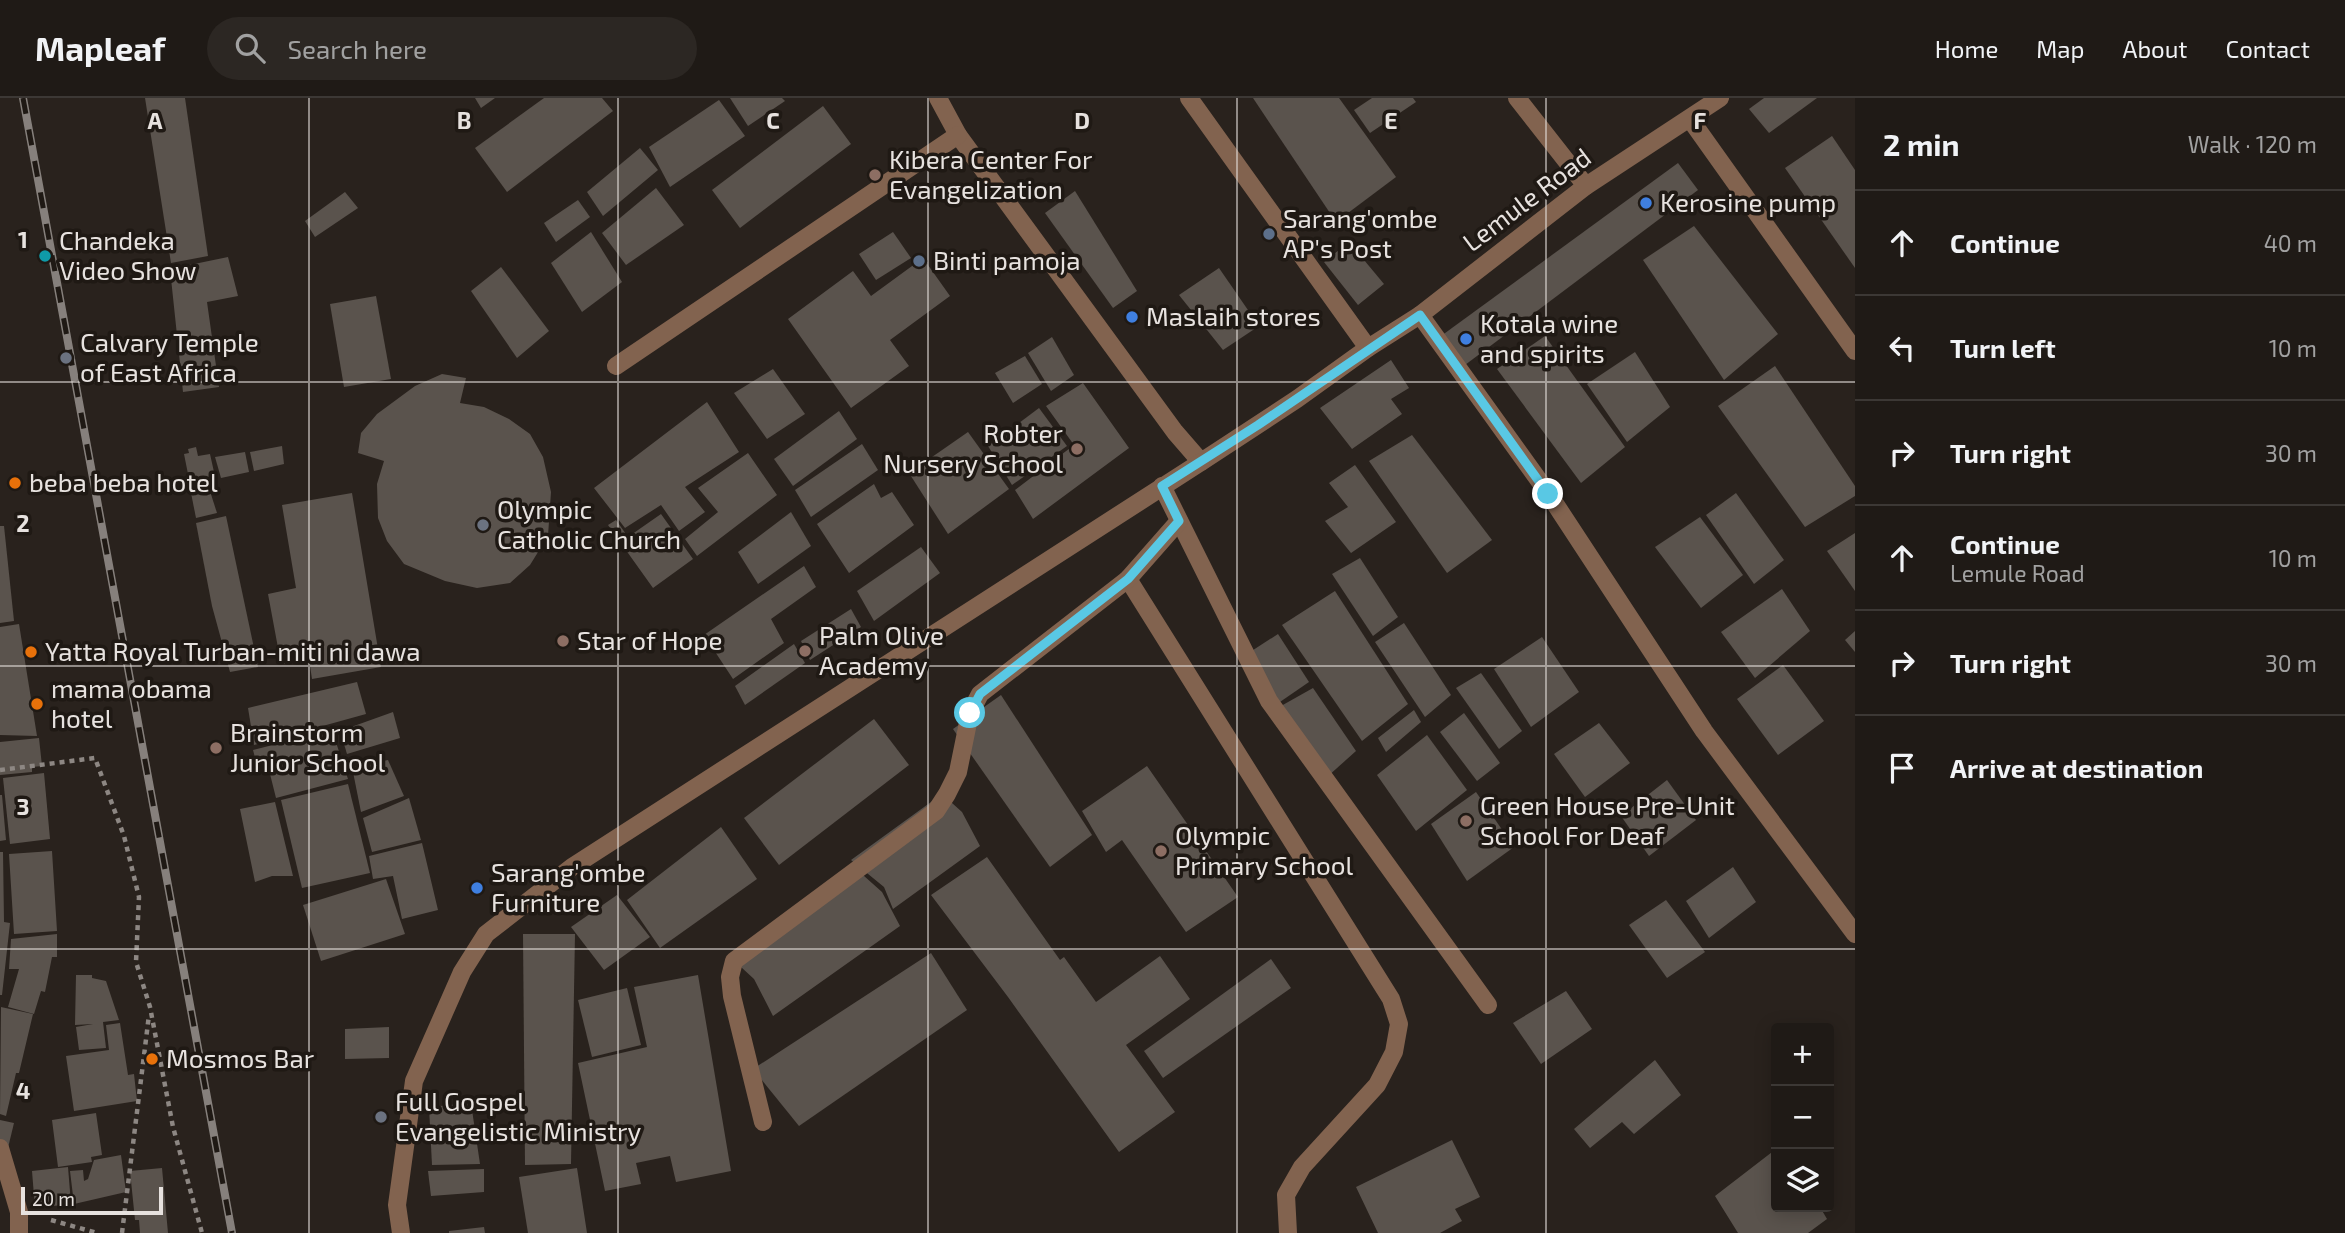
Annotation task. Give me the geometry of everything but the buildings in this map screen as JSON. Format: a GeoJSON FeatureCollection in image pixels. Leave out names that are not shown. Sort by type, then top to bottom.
{"type":"FeatureCollection","features":[{"type":"Feature","properties":{"kind":"street"},"geometry":{"type":"LineString","coordinates":[[938,98],[958,135],[1175,432],[1201,462]]}},
{"type":"Feature","properties":{"kind":"street"},"geometry":{"type":"LineString","coordinates":[[1189,98],[1368,348]]}},
{"type":"Feature","properties":{"kind":"street"},"geometry":{"type":"LineString","coordinates":[[1517,98],[1586,186]]}},
{"type":"Feature","properties":{"kind":"street","name":"Lemule Road"},"geometry":{"type":"LineString","coordinates":[[401,1233],[397,1205],[414,1081],[462,972],[486,934],[572,867],[1297,399],[1420,315],[1586,186],[1720,98]]}},
{"type":"Feature","properties":{"kind":"street"},"geometry":{"type":"LineString","coordinates":[[1690,119],[1855,351]]}},
{"type":"Feature","properties":{"kind":"street"},"geometry":{"type":"LineString","coordinates":[[616,366],[958,135]]}},
{"type":"Feature","properties":{"kind":"street"},"geometry":{"type":"LineString","coordinates":[[1420,315],[1548,494],[1704,731],[1855,934]]}},
{"type":"Feature","properties":{"kind":"street"},"geometry":{"type":"LineString","coordinates":[[1162,486],[1269,701],[1488,1005]]}},
{"type":"Feature","properties":{"kind":"street"},"geometry":{"type":"LineString","coordinates":[[763,1122],[732,996],[730,977],[734,961],[936,811],[958,772],[970,713],[980,694],[1128,579],[1179,521]]}},
{"type":"Feature","properties":{"kind":"street"},"geometry":{"type":"LineString","coordinates":[[1128,579],[1391,999],[1399,1024],[1394,1052],[1377,1085],[1302,1167],[1286,1195],[1288,1233]]}},
{"type":"Feature","properties":{"kind":"street"},"geometry":{"type":"LineString","coordinates":[[0,1148],[19,1212],[19,1233]]}},
{"type":"Feature","properties":{"kind":"path"},"geometry":{"type":"LineString","coordinates":[[0,770],[95,758],[124,836],[139,897],[136,962],[150,1007],[173,1127],[202,1233]]}},
{"type":"Feature","properties":{"kind":"path"},"geometry":{"type":"LineString","coordinates":[[122,1233],[150,1007]]}},
{"type":"Feature","properties":{"kind":"path"},"geometry":{"type":"LineString","coordinates":[[19,1212],[97,1233]]}},
{"type":"Feature","properties":{"kind":"railway"},"geometry":{"type":"LineString","coordinates":[[23,98],[232,1233]]}},
{"type":"Feature","properties":{"kind":"place","name":"Kibera Center For Evangelization"},"geometry":{"type":"Point","coordinates":[875,175]}},
{"type":"Feature","properties":{"kind":"place","name":"Kerosine pump"},"geometry":{"type":"Point","coordinates":[1646,203]}},
{"type":"Feature","properties":{"kind":"place","name":"Sarang'ombe AP's Post"},"geometry":{"type":"Point","coordinates":[1269,234]}},
{"type":"Feature","properties":{"kind":"place","name":"Chandeka Video Show"},"geometry":{"type":"Point","coordinates":[45,256]}},
{"type":"Feature","properties":{"kind":"place","name":"Binti pamoja"},"geometry":{"type":"Point","coordinates":[919,261]}},
{"type":"Feature","properties":{"kind":"place","name":"Maslaih stores"},"geometry":{"type":"Point","coordinates":[1132,317]}},
{"type":"Feature","properties":{"kind":"place","name":"Kotala wine and spirits"},"geometry":{"type":"Point","coordinates":[1466,339]}},
{"type":"Feature","properties":{"kind":"place","name":"Calvary Temple of East Africa"},"geometry":{"type":"Point","coordinates":[66,358]}},
{"type":"Feature","properties":{"kind":"place","name":"Robter Nursery School"},"geometry":{"type":"Point","coordinates":[1077,449]}},
{"type":"Feature","properties":{"kind":"place","name":"beba beba hotel"},"geometry":{"type":"Point","coordinates":[15,483]}},
{"type":"Feature","properties":{"kind":"place","name":"Olympic Catholic Church"},"geometry":{"type":"Point","coordinates":[483,525]}},
{"type":"Feature","properties":{"kind":"place","name":"Star of Hope"},"geometry":{"type":"Point","coordinates":[563,641]}},
{"type":"Feature","properties":{"kind":"place","name":"Palm Olive Academy"},"geometry":{"type":"Point","coordinates":[805,651]}},
{"type":"Feature","properties":{"kind":"place","name":"Yatta Royal Turban-miti ni dawa"},"geometry":{"type":"Point","coordinates":[31,652]}},
{"type":"Feature","properties":{"kind":"place","name":"mama obama hotel"},"geometry":{"type":"Point","coordinates":[37,704]}},
{"type":"Feature","properties":{"kind":"place","name":"Brainstorm Junior School"},"geometry":{"type":"Point","coordinates":[216,748]}},
{"type":"Feature","properties":{"kind":"place","name":"Green House Pre-Unit School For Deaf"},"geometry":{"type":"Point","coordinates":[1466,821]}},
{"type":"Feature","properties":{"kind":"place","name":"Olympic Primary School"},"geometry":{"type":"Point","coordinates":[1161,851]}},
{"type":"Feature","properties":{"kind":"place","name":"Sarang'ombe Furniture"},"geometry":{"type":"Point","coordinates":[477,888]}},
{"type":"Feature","properties":{"kind":"place","name":"Mosmos Bar"},"geometry":{"type":"Point","coordinates":[152,1059]}},
{"type":"Feature","properties":{"kind":"place","name":"Full Gospel Evangelistic Ministry"},"geometry":{"type":"Point","coordinates":[381,1117]}},
{"type":"Feature","properties":{"kind":"route"},"geometry":{"type":"LineString","coordinates":[[970,713],[980,694],[1128,579],[1179,521],[1162,486],[1222,449],[1420,315],[1548,494]]}}]}
